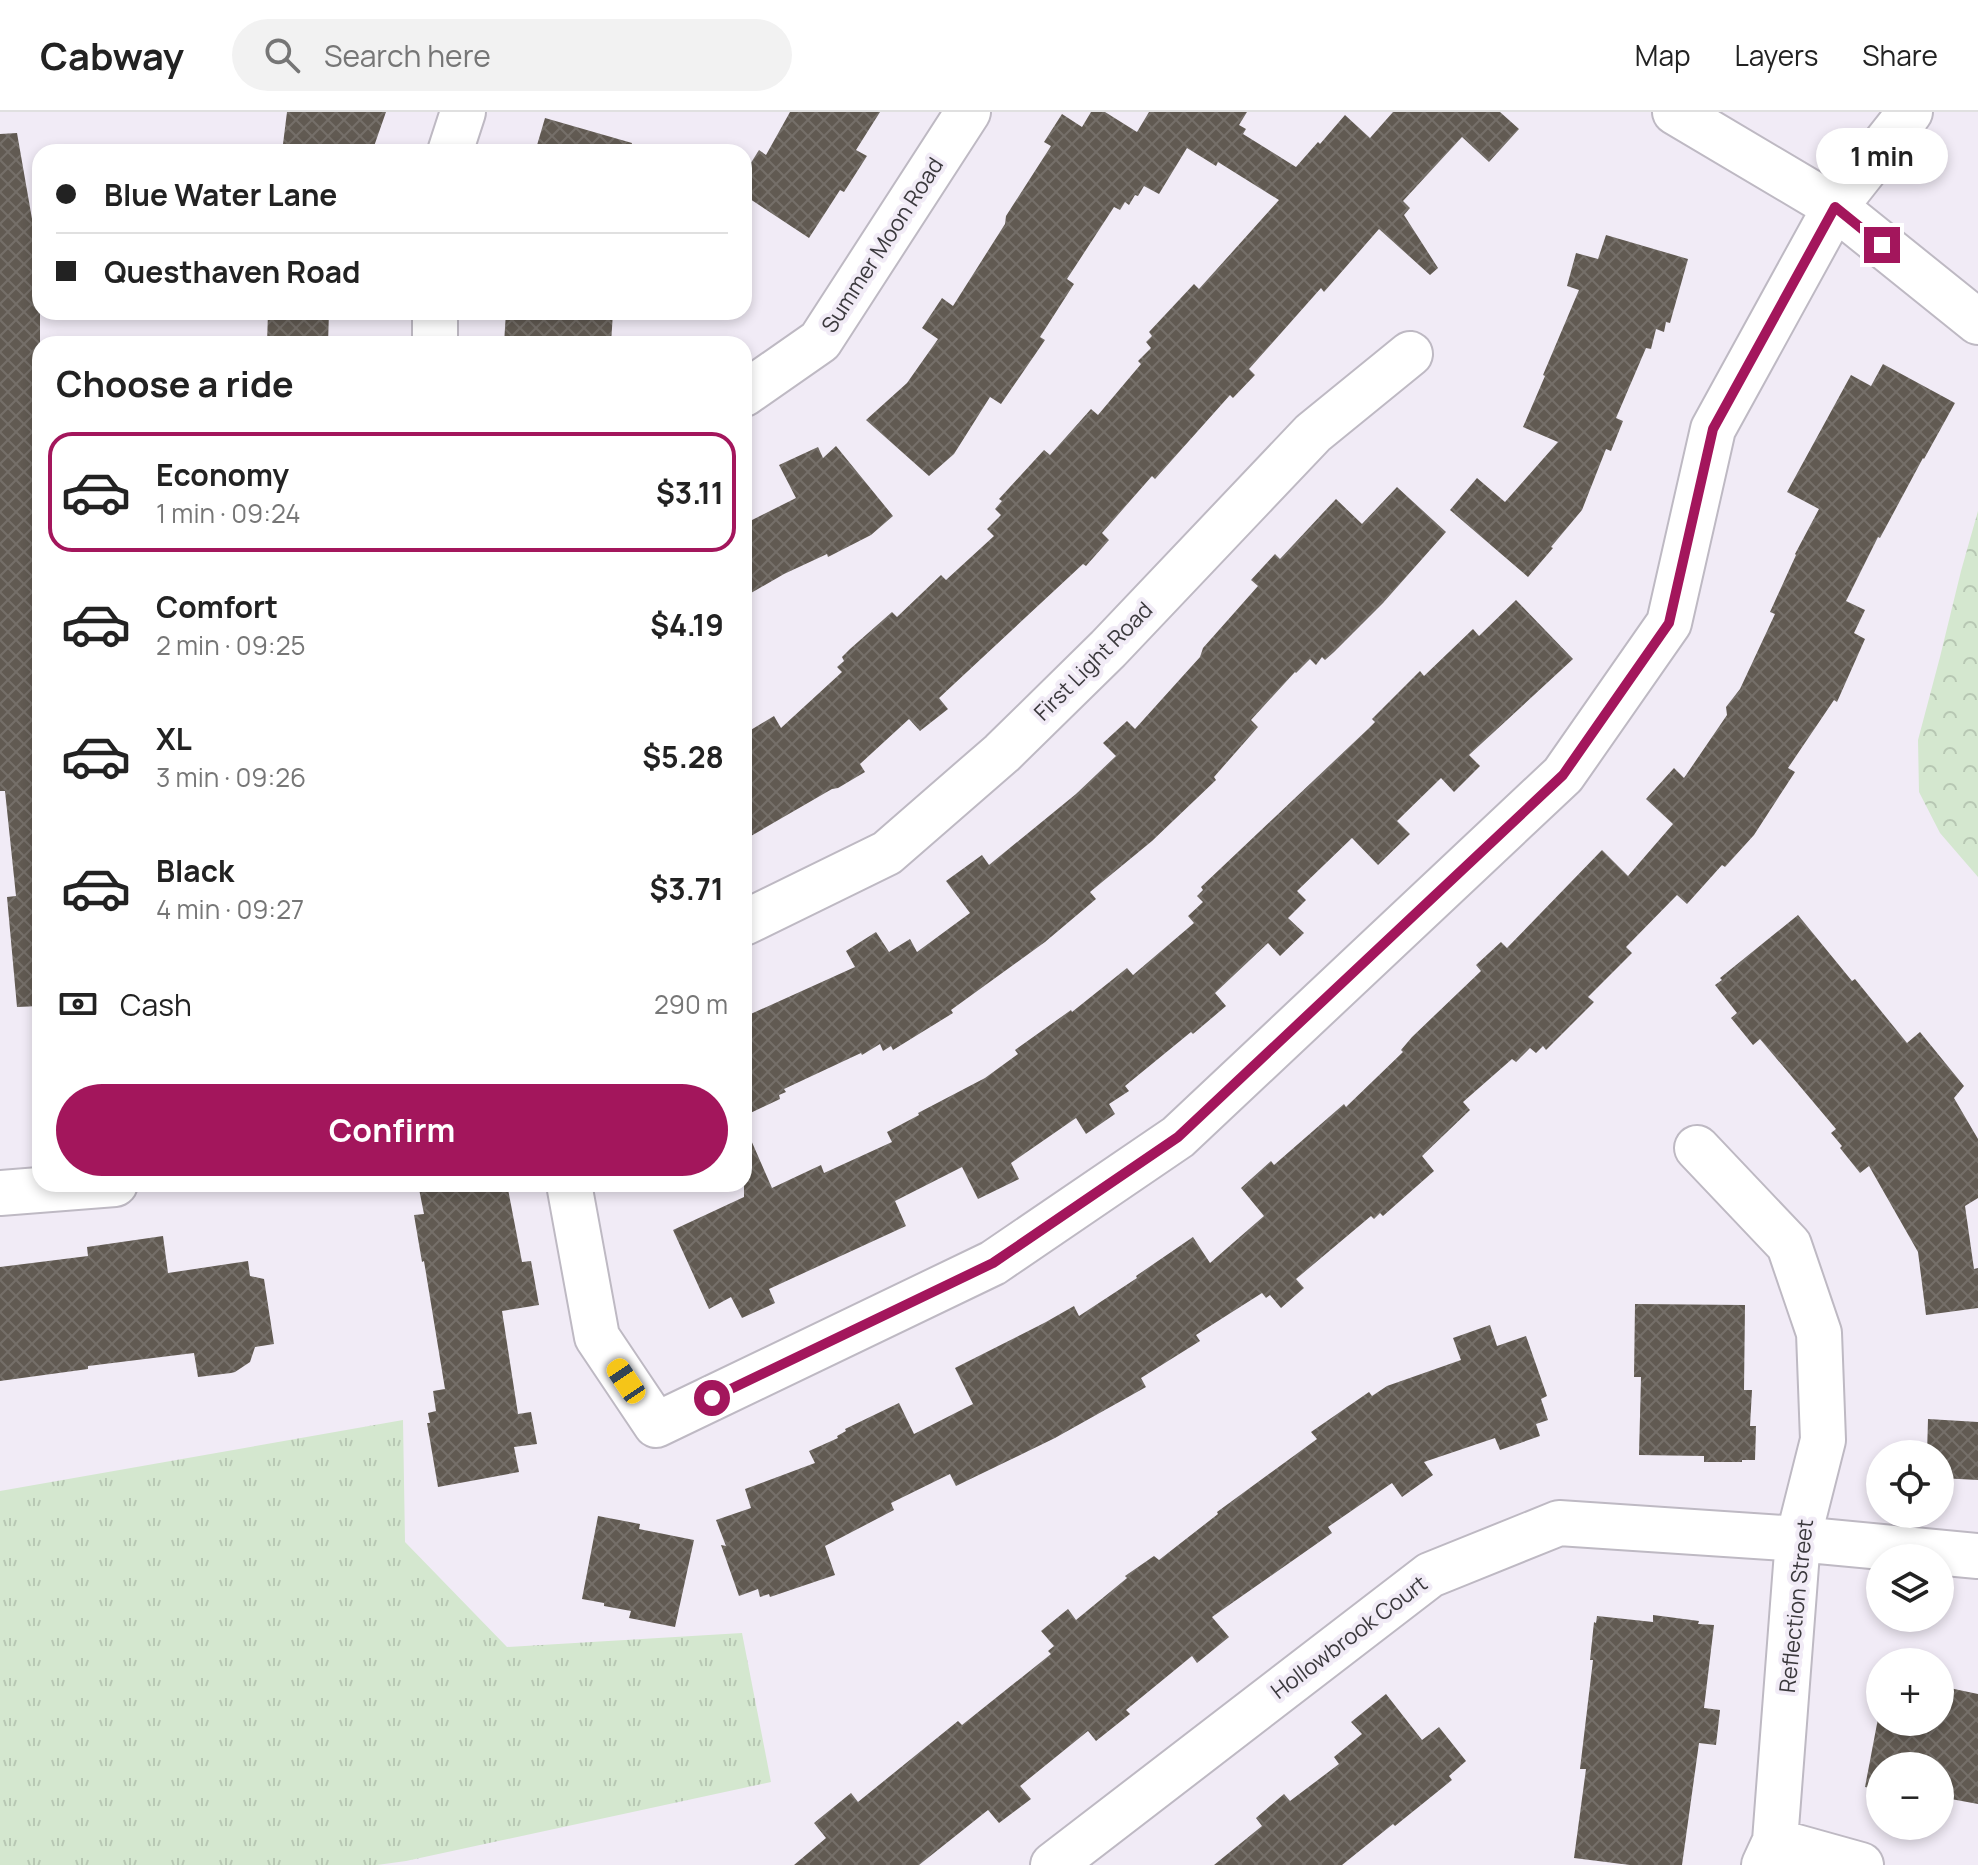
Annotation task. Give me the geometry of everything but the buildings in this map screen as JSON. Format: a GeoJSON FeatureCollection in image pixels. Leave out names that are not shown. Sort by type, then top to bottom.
{"type":"FeatureCollection","features":[{"type":"Feature","properties":{"kind":"street"},"geometry":{"type":"LineString","coordinates":[[453,144],[463,112]]}},
{"type":"Feature","properties":{"kind":"street","name":"Summer Moon Road"},"geometry":{"type":"LineString","coordinates":[[752,388],[820,341],[968,112]]}},
{"type":"Feature","properties":{"kind":"street"},"geometry":{"type":"LineString","coordinates":[[1675,112],[1835,207],[1978,322]]}},
{"type":"Feature","properties":{"kind":"street"},"geometry":{"type":"LineString","coordinates":[[570,1192],[597,1337],[656,1425],[993,1263],[1178,1137],[1563,775],[1669,623],[1713,429],[1835,207],[1910,112]]}},
{"type":"Feature","properties":{"kind":"street","name":"First Light Road"},"geometry":{"type":"LineString","coordinates":[[752,919],[887,853],[1002,753],[1108,649],[1313,433],[1410,354]]}},
{"type":"Feature","properties":{"kind":"street","name":"Reflection Street"},"geometry":{"type":"LineString","coordinates":[[1697,1148],[1789,1245],[1819,1333],[1823,1440],[1798,1539],[1770,1853]]}},
{"type":"Feature","properties":{"kind":"street"},"geometry":{"type":"LineString","coordinates":[[0,1193],[32,1190]]}},
{"type":"Feature","properties":{"kind":"street","name":"Hollowbrook Court"},"geometry":{"type":"LineString","coordinates":[[1053,1865],[1430,1575],[1559,1523],[1798,1539],[1978,1556]]}},
{"type":"Feature","properties":{"kind":"street"},"geometry":{"type":"LineString","coordinates":[[1770,1853],[1861,1865]]}},
{"type":"Feature","properties":{"kind":"green space"},"geometry":{"type":"Polygon","coordinates":[[[1978,511],[1978,877],[1940,833],[1919,792],[1918,740],[1978,511]]]}},
{"type":"Feature","properties":{"kind":"green space"},"geometry":{"type":"Polygon","coordinates":[[[403,1420],[405,1542],[507,1647],[742,1633],[771,1782],[377,1865],[0,1865],[0,1491],[403,1420]]]}},
{"type":"Feature","properties":{"kind":"route"},"geometry":{"type":"LineString","coordinates":[[712,1398],[993,1263],[1178,1137],[1563,775],[1669,623],[1713,429],[1835,207],[1882,245]]}}]}
